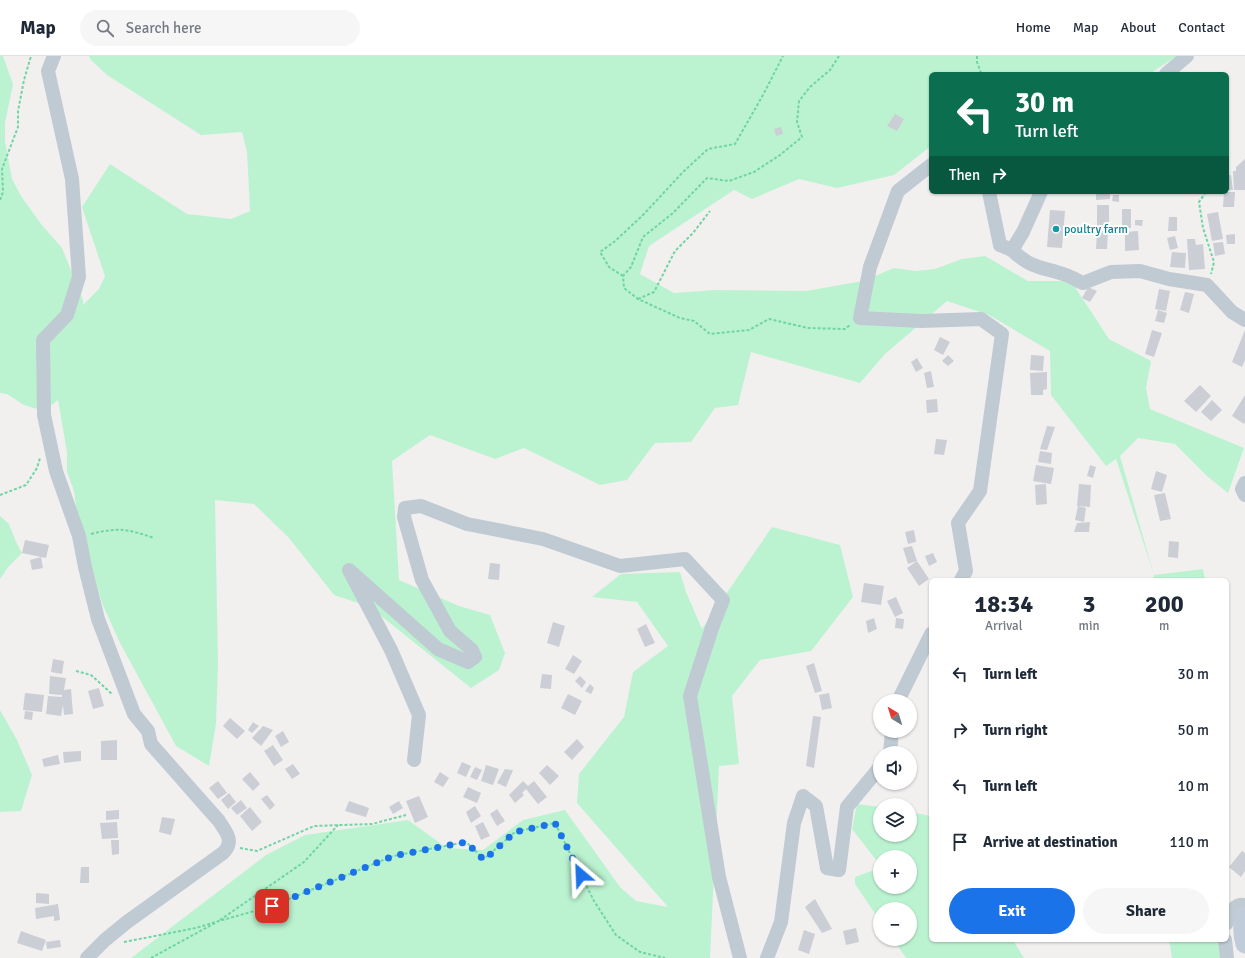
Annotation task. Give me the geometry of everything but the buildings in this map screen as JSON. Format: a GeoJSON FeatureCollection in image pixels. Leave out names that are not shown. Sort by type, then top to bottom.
{"type":"FeatureCollection","features":[{"type":"Feature","properties":{"kind":"main road"},"geometry":{"type":"LineString","coordinates":[[1245,915],[1243,923],[1243,939],[1245,944]]}},
{"type":"Feature","properties":{"kind":"street"},"geometry":{"type":"LineString","coordinates":[[54,56],[48,70],[72,179],[79,277],[67,315],[43,340],[44,415],[56,471],[79,536],[98,619],[134,714],[148,731],[151,744],[161,757],[219,821],[228,838],[229,846],[223,853],[127,922],[105,940],[87,958]]}},
{"type":"Feature","properties":{"kind":"street"},"geometry":{"type":"LineString","coordinates":[[1168,72],[1187,56]]}},
{"type":"Feature","properties":{"kind":"street"},"geometry":{"type":"LineString","coordinates":[[929,167],[898,191],[870,267],[860,318],[921,321],[981,319],[1002,334],[980,491],[958,523],[966,571],[962,578]]}},
{"type":"Feature","properties":{"kind":"street"},"geometry":{"type":"LineString","coordinates":[[989,194],[1000,245],[1012,250],[1022,260],[1036,267],[1067,275],[1083,284],[1111,272],[1140,271],[1169,279],[1208,285],[1232,312],[1245,320]]}},
{"type":"Feature","properties":{"kind":"street"},"geometry":{"type":"LineString","coordinates":[[1012,250],[1023,232],[1040,194]]}},
{"type":"Feature","properties":{"kind":"street"},"geometry":{"type":"LineString","coordinates":[[1245,483],[1242,489],[1245,495]]}},
{"type":"Feature","properties":{"kind":"street"},"geometry":{"type":"LineString","coordinates":[[414,760],[419,715],[391,650],[349,570],[438,649],[468,662],[475,657],[472,650],[450,631],[422,580],[404,517],[405,508],[421,506],[467,524],[543,538],[620,566],[685,559],[723,600],[712,628],[690,696],[719,877],[740,958]]}},
{"type":"Feature","properties":{"kind":"street"},"geometry":{"type":"LineString","coordinates":[[901,694],[929,638]]}},
{"type":"Feature","properties":{"kind":"street"},"geometry":{"type":"LineString","coordinates":[[767,958],[781,922],[794,823],[803,796],[816,806],[827,868],[838,870],[847,807],[873,775]]}},
{"type":"Feature","properties":{"kind":"street"},"geometry":{"type":"LineString","coordinates":[[1229,916],[1232,910],[1239,906],[1245,905]]}},
{"type":"Feature","properties":{"kind":"street"},"geometry":{"type":"LineString","coordinates":[[1225,942],[1227,958]]}},
{"type":"Feature","properties":{"kind":"path"},"geometry":{"type":"LineString","coordinates":[[0,200],[3,192],[2,169],[18,127],[18,112],[24,80],[31,56]]}},
{"type":"Feature","properties":{"kind":"path"},"geometry":{"type":"LineString","coordinates":[[623,276],[610,267],[600,252],[614,242],[643,215],[683,172],[708,149],[735,144],[764,95],[783,56]]}},
{"type":"Feature","properties":{"kind":"path"},"geometry":{"type":"LineString","coordinates":[[839,56],[830,70],[810,87],[799,101],[797,122],[802,137],[780,155],[754,172],[729,181],[707,178],[673,213],[643,237],[631,267],[623,276],[624,288],[638,299],[680,318],[694,321],[710,334],[749,330],[769,319],[808,328],[845,329],[860,318]]}},
{"type":"Feature","properties":{"kind":"path"},"geometry":{"type":"LineString","coordinates":[[977,56],[977,62],[981,72]]}},
{"type":"Feature","properties":{"kind":"path"},"geometry":{"type":"LineString","coordinates":[[1205,194],[1199,202],[1203,228],[1214,262],[1208,285]]}},
{"type":"Feature","properties":{"kind":"path"},"geometry":{"type":"LineString","coordinates":[[638,299],[654,292],[675,251],[693,233],[710,211]]}},
{"type":"Feature","properties":{"kind":"path"},"geometry":{"type":"LineString","coordinates":[[0,495],[26,485],[37,468],[41,454]]}},
{"type":"Feature","properties":{"kind":"path"},"geometry":{"type":"LineString","coordinates":[[79,536],[108,530],[131,530],[154,538]]}},
{"type":"Feature","properties":{"kind":"path"},"geometry":{"type":"LineString","coordinates":[[76,671],[91,675],[117,698]]}},
{"type":"Feature","properties":{"kind":"path"},"geometry":{"type":"LineString","coordinates":[[229,846],[257,851],[314,826],[372,824],[406,815]]}},
{"type":"Feature","properties":{"kind":"path"},"geometry":{"type":"LineString","coordinates":[[120,943],[196,928],[272,906],[393,856],[466,842],[484,860],[515,832],[555,823],[594,901],[616,935],[640,952],[665,958]]}},
{"type":"Feature","properties":{"kind":"path"},"geometry":{"type":"LineString","coordinates":[[151,958],[219,921],[304,862],[338,825]]}},
{"type":"Feature","properties":{"kind":"green space"},"geometry":{"type":"Polygon","coordinates":[[[0,56],[3,56],[13,84],[5,123],[5,141],[12,179],[21,196],[41,224],[62,248],[83,300],[83,305],[99,289],[105,276],[82,207],[110,164],[187,214],[231,219],[250,211],[247,152],[242,132],[201,135],[107,75],[91,60],[89,56],[1177,56],[1152,72],[929,72],[929,148],[894,175],[837,188],[799,179],[752,199],[734,190],[649,246],[640,274],[674,293],[715,290],[806,291],[863,281],[894,268],[916,271],[935,269],[962,259],[985,256],[1028,281],[1071,281],[1109,339],[1151,361],[1146,388],[1150,409],[1244,448],[1228,493],[1207,476],[1175,444],[1138,438],[1120,456],[1154,575],[1116,459],[1106,466],[1051,395],[1050,351],[989,315],[947,301],[885,354],[860,383],[751,352],[738,405],[715,408],[691,442],[655,443],[627,480],[600,485],[524,448],[495,459],[430,435],[392,461],[399,580],[459,606],[490,615],[505,653],[499,670],[471,688],[370,607],[334,595],[289,538],[254,504],[215,500],[218,664],[216,724],[209,766],[176,746],[119,641],[102,603],[77,513],[74,491],[67,472],[67,452],[58,400],[44,411],[24,405],[7,394],[0,393],[0,56]]]}},
{"type":"Feature","properties":{"kind":"green space"},"geometry":{"type":"Polygon","coordinates":[[[0,516],[9,524],[22,553],[8,567],[0,579],[0,516]]]}},
{"type":"Feature","properties":{"kind":"green space"},"geometry":{"type":"Polygon","coordinates":[[[772,527],[840,545],[853,597],[811,651],[760,660],[732,696],[739,764],[719,766],[710,958],[131,958],[266,855],[305,835],[408,820],[447,848],[483,850],[523,820],[565,810],[620,887],[636,901],[668,907],[577,803],[579,774],[624,717],[633,672],[668,646],[637,602],[592,597],[621,574],[680,572],[686,592],[702,629],[772,527]]]}},
{"type":"Feature","properties":{"kind":"green space"},"geometry":{"type":"Polygon","coordinates":[[[1203,569],[1205,578],[1153,578],[1154,575],[1203,569]]]}},
{"type":"Feature","properties":{"kind":"green space"},"geometry":{"type":"Polygon","coordinates":[[[0,710],[17,740],[32,775],[21,811],[0,812],[0,710]]]}},
{"type":"Feature","properties":{"kind":"green space"},"geometry":{"type":"Polygon","coordinates":[[[857,804],[873,806],[873,842],[917,842],[917,813],[929,816],[929,942],[1014,942],[1024,958],[906,958],[898,946],[917,946],[917,902],[873,902],[873,911],[855,884],[855,877],[873,871],[873,894],[917,894],[917,850],[873,850],[873,856],[852,829],[857,804]]]}},
{"type":"Feature","properties":{"kind":"green space"},"geometry":{"type":"Polygon","coordinates":[[[1169,942],[1228,942],[1227,958],[1172,958],[1169,942]]]}},
{"type":"Feature","properties":{"kind":"place","name":"poultry farm"},"geometry":{"type":"Point","coordinates":[1056,229]}},
{"type":"Feature","properties":{"kind":"route"},"geometry":{"type":"LineString","coordinates":[[272,906],[393,856],[466,842],[484,860],[515,832],[555,823],[581,875]]}}]}
